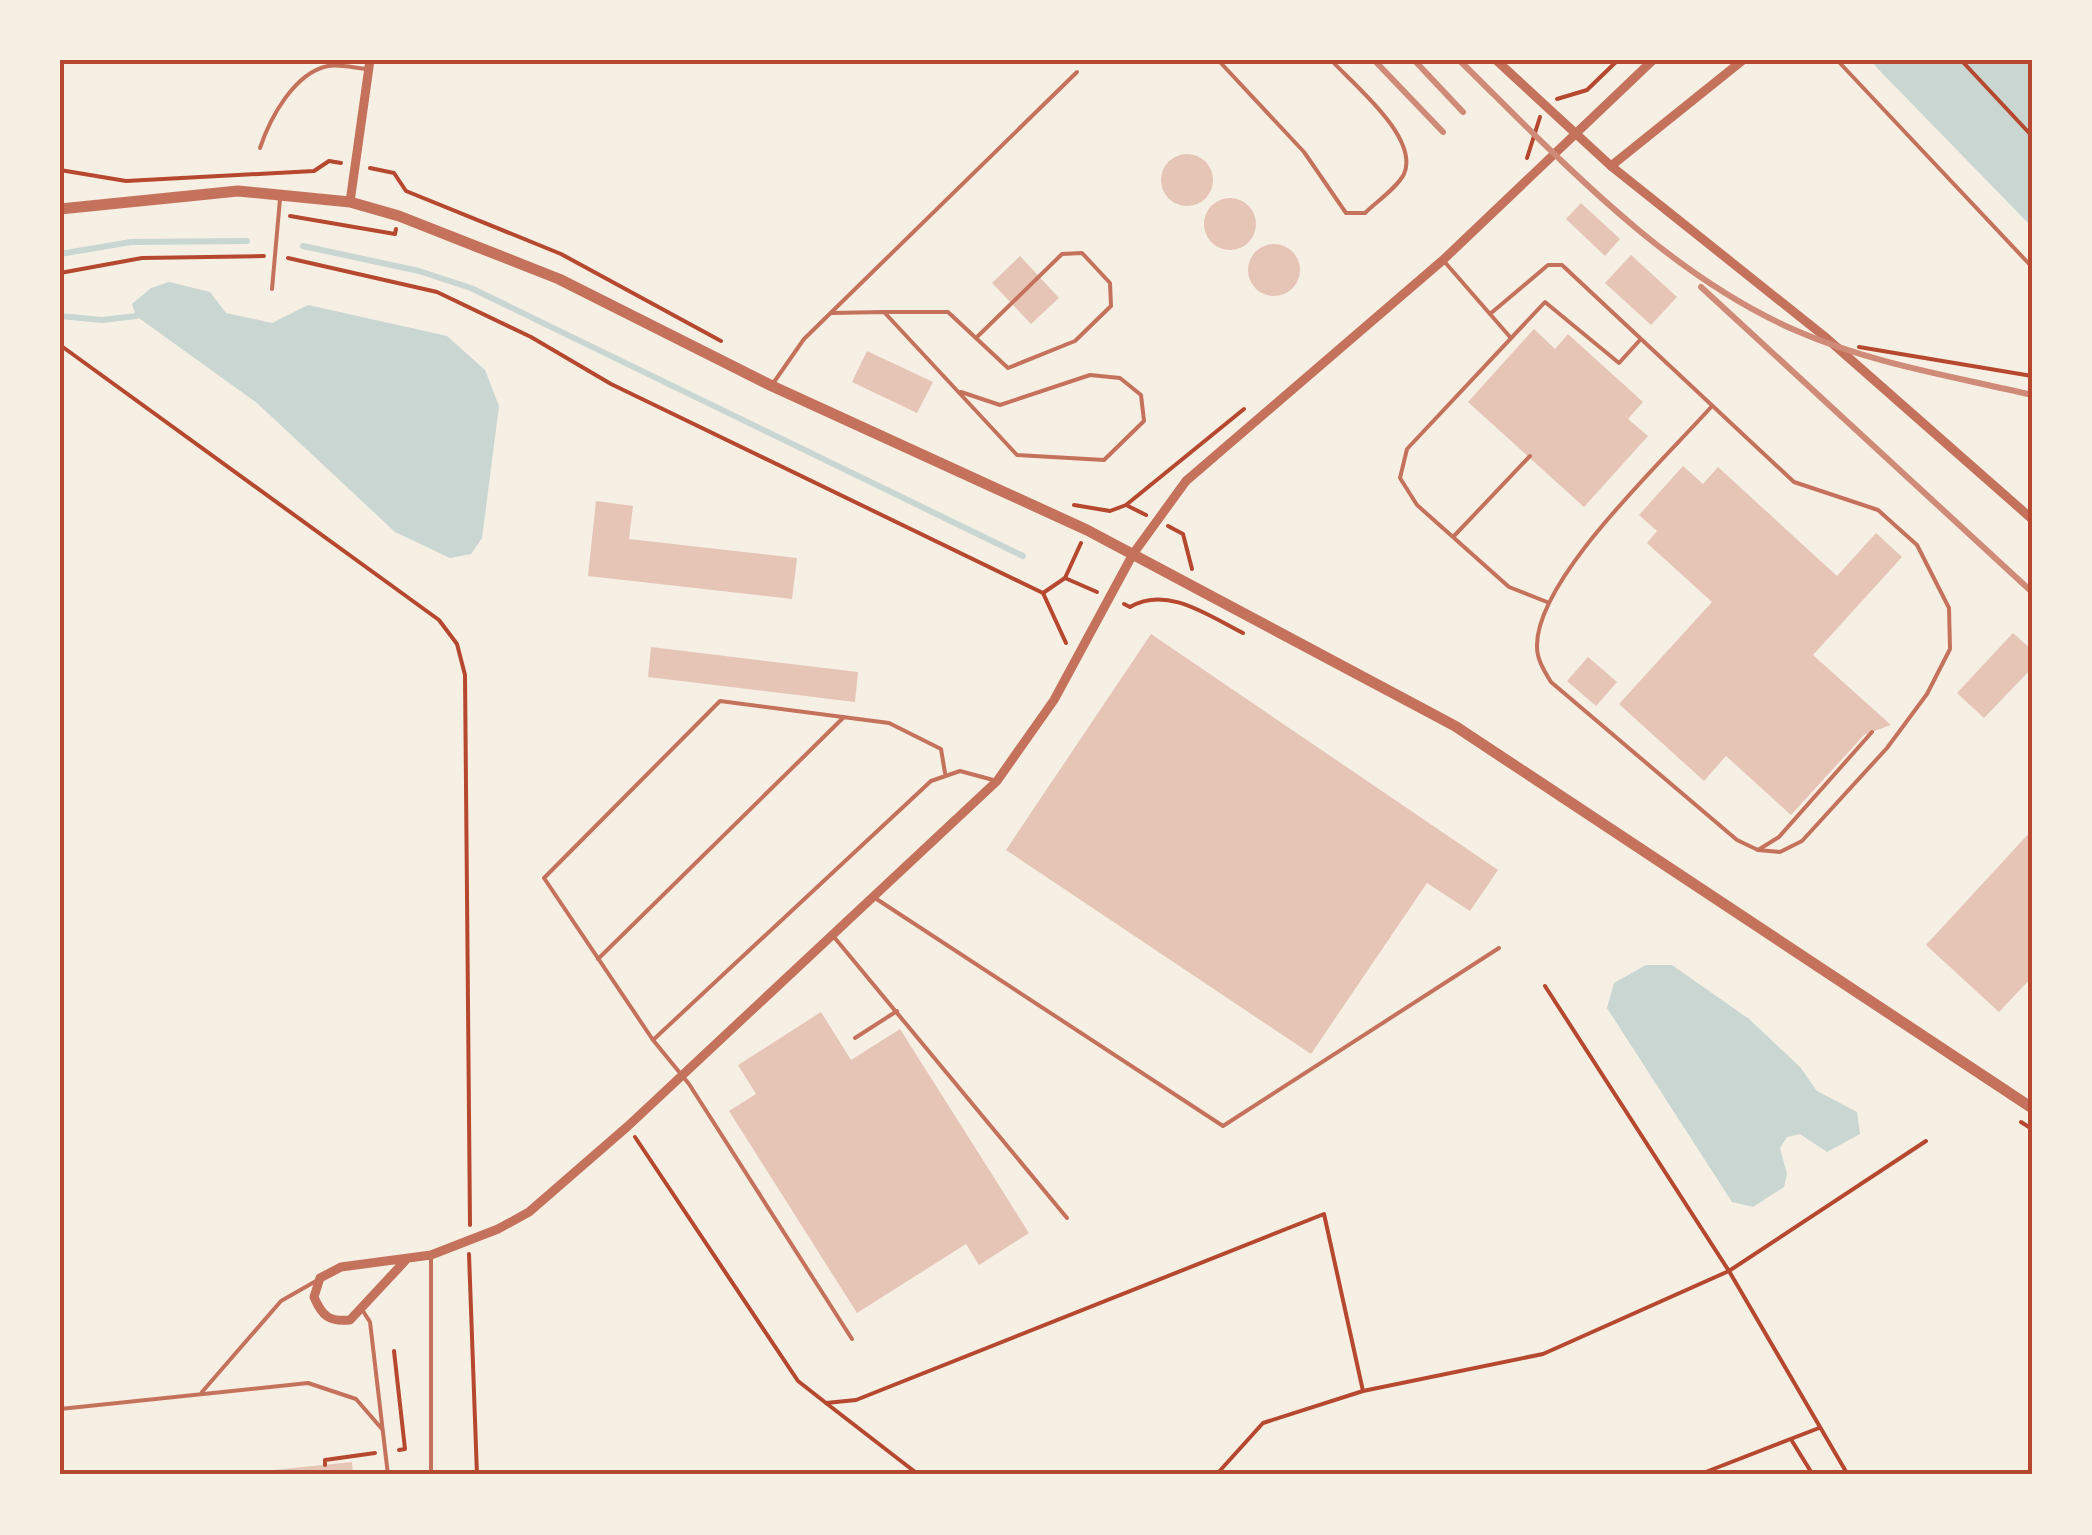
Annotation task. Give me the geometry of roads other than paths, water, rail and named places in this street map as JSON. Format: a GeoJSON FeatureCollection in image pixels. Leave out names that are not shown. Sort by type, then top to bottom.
{"type":"FeatureCollection","features":[{"type":"Feature","properties":{"kind":"street"},"geometry":{"type":"LineString","coordinates":[[1496,60],[1611,166],[1824,336],[2032,520]]}},
{"type":"Feature","properties":{"kind":"street"},"geometry":{"type":"LineString","coordinates":[[405,1261],[363,1311],[350,1320],[334,1322],[321,1314],[314,1298],[320,1278],[341,1268],[405,1261],[469,1243],[529,1212],[628,1126],[997,781],[1054,700],[1133,554],[1186,481],[1444,260],[1653,60]]}},
{"type":"Feature","properties":{"kind":"street"},"geometry":{"type":"LineString","coordinates":[[1611,166],[1743,60]]}},
{"type":"Feature","properties":{"kind":"street"},"geometry":{"type":"LineString","coordinates":[[350,202],[358,165],[368,65]]}},
{"type":"Feature","properties":{"kind":"street"},"geometry":{"type":"LineString","coordinates":[[60,209],[183,193],[280,194],[350,202],[399,216],[559,280],[772,386],[1133,554],[1455,726],[2032,1108]]}},
{"type":"Feature","properties":{"kind":"lane"},"geometry":{"type":"LineString","coordinates":[[1218,60],[1304,152],[1346,213],[1365,213],[1404,175],[1407,157],[1401,135],[1330,60]]}},
{"type":"Feature","properties":{"kind":"lane"},"geometry":{"type":"LineString","coordinates":[[1837,60],[2032,266]]}},
{"type":"Feature","properties":{"kind":"lane"},"geometry":{"type":"LineString","coordinates":[[260,148],[282,103],[313,70],[332,65],[368,65]]}},
{"type":"Feature","properties":{"kind":"lane"},"geometry":{"type":"LineString","coordinates":[[772,386],[804,339],[1077,72]]}},
{"type":"Feature","properties":{"kind":"lane"},"geometry":{"type":"LineString","coordinates":[[272,289],[280,194]]}},
{"type":"Feature","properties":{"kind":"lane"},"geometry":{"type":"LineString","coordinates":[[830,313],[948,312],[1008,368],[1074,341],[1111,306],[1110,283],[1082,253],[1062,254],[976,338]]}},
{"type":"Feature","properties":{"kind":"lane"},"geometry":{"type":"LineString","coordinates":[[1444,260],[1510,337]]}},
{"type":"Feature","properties":{"kind":"lane"},"geometry":{"type":"LineString","coordinates":[[1490,314],[1548,265],[1562,265],[1794,482],[1878,510],[1917,545],[1948,608],[1950,649],[1926,694],[1887,748],[1802,841],[1780,852],[1758,850],[1737,840],[1551,682],[1536,646],[1547,602],[1576,557],[1712,406]]}},
{"type":"Feature","properties":{"kind":"lane"},"geometry":{"type":"LineString","coordinates":[[1547,602],[1509,587],[1452,538],[1407,492],[1400,464],[1407,450],[1546,302],[1619,363],[1641,339]]}},
{"type":"Feature","properties":{"kind":"lane"},"geometry":{"type":"LineString","coordinates":[[884,312],[1017,455],[1104,460],[1144,421],[1141,395],[1120,378],[1090,375],[1000,404],[961,392]]}},
{"type":"Feature","properties":{"kind":"lane"},"geometry":{"type":"LineString","coordinates":[[1452,538],[1530,456]]}},
{"type":"Feature","properties":{"kind":"lane"},"geometry":{"type":"LineString","coordinates":[[852,1339],[682,1074],[652,1040],[544,878],[720,701],[889,723],[941,749],[945,773]]}},
{"type":"Feature","properties":{"kind":"lane"},"geometry":{"type":"LineString","coordinates":[[598,959],[844,717]]}},
{"type":"Feature","properties":{"kind":"lane"},"geometry":{"type":"LineString","coordinates":[[1758,850],[1779,836],[1872,732]]}},
{"type":"Feature","properties":{"kind":"lane"},"geometry":{"type":"LineString","coordinates":[[652,1040],[931,781],[960,770],[997,781]]}},
{"type":"Feature","properties":{"kind":"lane"},"geometry":{"type":"LineString","coordinates":[[874,896],[1223,1126],[1499,948]]}},
{"type":"Feature","properties":{"kind":"lane"},"geometry":{"type":"LineString","coordinates":[[832,935],[1067,1218]]}},
{"type":"Feature","properties":{"kind":"lane"},"geometry":{"type":"LineString","coordinates":[[855,1038],[897,1011]]}},
{"type":"Feature","properties":{"kind":"lane"},"geometry":{"type":"LineString","coordinates":[[431,1255],[432,1475]]}},
{"type":"Feature","properties":{"kind":"lane"},"geometry":{"type":"LineString","coordinates":[[200,1393],[281,1301],[320,1278]]}},
{"type":"Feature","properties":{"kind":"lane"},"geometry":{"type":"LineString","coordinates":[[363,1311],[370,1322],[388,1475]]}},
{"type":"Feature","properties":{"kind":"lane"},"geometry":{"type":"LineString","coordinates":[[60,1408],[308,1383],[356,1399],[382,1429]]}},
{"type":"Feature","properties":{"kind":"waterway"},"geometry":{"type":"LineString","coordinates":[[60,254],[131,242],[247,241]]}},
{"type":"Feature","properties":{"kind":"waterway"},"geometry":{"type":"LineString","coordinates":[[303,246],[419,271],[471,288],[1023,556]]}},
{"type":"Feature","properties":{"kind":"waterway"},"geometry":{"type":"LineString","coordinates":[[60,316],[102,320],[136,316]]}},
{"type":"Feature","properties":{"kind":"railway"},"geometry":{"type":"LineString","coordinates":[[1374,60],[1443,132]]}},
{"type":"Feature","properties":{"kind":"railway"},"geometry":{"type":"LineString","coordinates":[[1414,60],[1463,112]]}},
{"type":"Feature","properties":{"kind":"railway"},"geometry":{"type":"LineString","coordinates":[[1459,60],[1616,211],[1703,279],[1749,307],[1797,331],[1855,352],[2032,395]]}},
{"type":"Feature","properties":{"kind":"railway"},"geometry":{"type":"LineString","coordinates":[[1701,287],[2032,592]]}}]}
